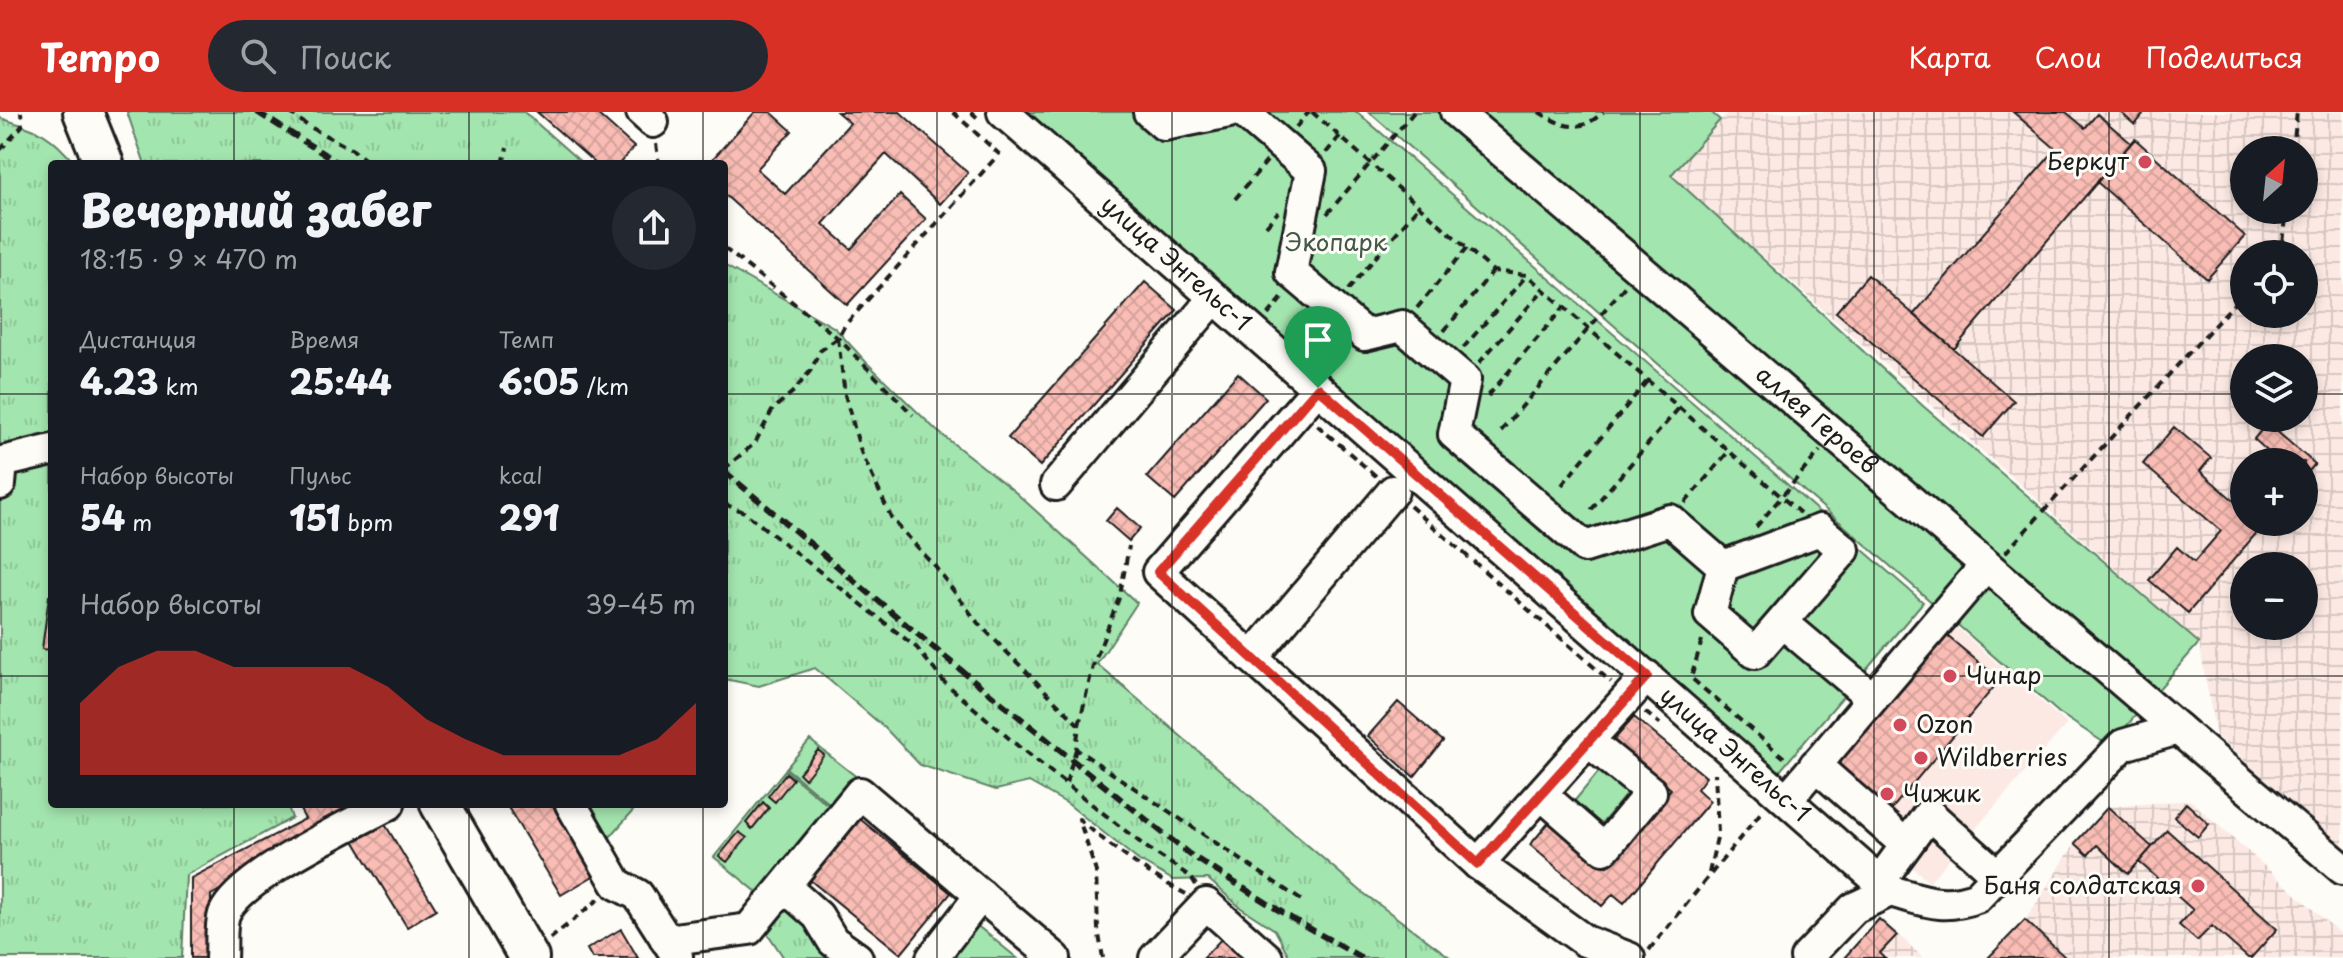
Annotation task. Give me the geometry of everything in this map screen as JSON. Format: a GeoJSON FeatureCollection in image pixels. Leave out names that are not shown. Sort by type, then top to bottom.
{"type":"FeatureCollection","features":[{"type":"Feature","properties":{"kind":"main road"},"geometry":{"type":"LineString","coordinates":[[83,112],[102,160]]}},
{"type":"Feature","properties":{"kind":"main road"},"geometry":{"type":"LineString","coordinates":[[443,808],[538,950]]}},
{"type":"Feature","properties":{"kind":"street","name":"улица Энгельс-1"},"geometry":{"type":"LineString","coordinates":[[1003,112],[1647,676],[1779,800],[1885,886],[1938,904],[1957,904],[1977,897],[2123,745],[2178,729]]}},
{"type":"Feature","properties":{"kind":"street"},"geometry":{"type":"LineString","coordinates":[[1149,112],[1164,125],[1229,112]]}},
{"type":"Feature","properties":{"kind":"street"},"geometry":{"type":"LineString","coordinates":[[1243,112],[1311,171],[1291,272],[1365,335],[1402,326],[1457,373],[1454,434],[1585,547],[1670,520],[1723,566]]}},
{"type":"Feature","properties":{"kind":"street","name":"аллея Героев"},"geometry":{"type":"LineString","coordinates":[[1456,112],[1834,435],[1993,562],[2178,729]]}},
{"type":"Feature","properties":{"kind":"street"},"geometry":{"type":"LineString","coordinates":[[1056,485],[1214,298]]}},
{"type":"Feature","properties":{"kind":"street"},"geometry":{"type":"LineString","coordinates":[[1318,388],[1158,572],[1478,864],[1585,941],[1637,956]]}},
{"type":"Feature","properties":{"kind":"street"},"geometry":{"type":"LineString","coordinates":[[0,484],[2,462],[48,451]]}},
{"type":"Feature","properties":{"kind":"street"},"geometry":{"type":"LineString","coordinates":[[1252,658],[1393,491]]}},
{"type":"Feature","properties":{"kind":"street"},"geometry":{"type":"LineString","coordinates":[[1820,530],[1844,550],[1755,653],[1710,614],[1723,566],[1820,530]]}},
{"type":"Feature","properties":{"kind":"street"},"geometry":{"type":"LineString","coordinates":[[1779,800],[1993,562]]}},
{"type":"Feature","properties":{"kind":"street"},"geometry":{"type":"LineString","coordinates":[[1783,623],[1865,692]]}},
{"type":"Feature","properties":{"kind":"street"},"geometry":{"type":"LineString","coordinates":[[1478,864],[1647,676]]}},
{"type":"Feature","properties":{"kind":"street"},"geometry":{"type":"LineString","coordinates":[[2178,729],[2343,869]]}},
{"type":"Feature","properties":{"kind":"street"},"geometry":{"type":"LineString","coordinates":[[1541,794],[1604,849],[1651,792],[1588,741]]}},
{"type":"Feature","properties":{"kind":"street"},"geometry":{"type":"LineString","coordinates":[[1807,768],[1905,844]]}},
{"type":"Feature","properties":{"kind":"street"},"geometry":{"type":"LineString","coordinates":[[573,808],[617,884],[638,895],[672,949],[749,929],[860,793],[1055,958]]}},
{"type":"Feature","properties":{"kind":"street"},"geometry":{"type":"LineString","coordinates":[[221,958],[223,916],[235,898],[265,873],[382,808]]}},
{"type":"Feature","properties":{"kind":"street"},"geometry":{"type":"LineString","coordinates":[[1806,958],[1854,908],[1885,886],[1905,844],[1929,814],[1998,876]]}},
{"type":"Feature","properties":{"kind":"street"},"geometry":{"type":"LineString","coordinates":[[785,887],[818,916],[833,941],[857,958]]}},
{"type":"Feature","properties":{"kind":"street"},"geometry":{"type":"LineString","coordinates":[[932,958],[981,895]]}},
{"type":"Feature","properties":{"kind":"street"},"geometry":{"type":"LineString","coordinates":[[1155,958],[1206,904],[1267,958]]}},
{"type":"Feature","properties":{"kind":"path"},"geometry":{"type":"LineString","coordinates":[[0,150],[22,126],[21,112]]}},
{"type":"Feature","properties":{"kind":"path"},"geometry":{"type":"LineString","coordinates":[[289,112],[366,160]]}},
{"type":"Feature","properties":{"kind":"path"},"geometry":{"type":"LineString","coordinates":[[728,466],[755,443],[773,409],[794,391],[811,370],[820,351],[838,338],[845,325],[999,154],[953,112]]}},
{"type":"Feature","properties":{"kind":"path"},"geometry":{"type":"LineString","coordinates":[[1312,112],[1493,271],[1527,275],[1820,530]]}},
{"type":"Feature","properties":{"kind":"path"},"geometry":{"type":"LineString","coordinates":[[1323,218],[1414,112]]}},
{"type":"Feature","properties":{"kind":"path"},"geometry":{"type":"LineString","coordinates":[[1539,112],[1571,127],[1581,126],[1603,112]]}},
{"type":"Feature","properties":{"kind":"path"},"geometry":{"type":"LineString","coordinates":[[2294,136],[2297,112]]}},
{"type":"Feature","properties":{"kind":"path"},"geometry":{"type":"LineString","coordinates":[[504,160],[507,148]]}},
{"type":"Feature","properties":{"kind":"path"},"geometry":{"type":"LineString","coordinates":[[1344,294],[1419,206]]}},
{"type":"Feature","properties":{"kind":"path"},"geometry":{"type":"LineString","coordinates":[[1402,326],[1467,248]]}},
{"type":"Feature","properties":{"kind":"path"},"geometry":{"type":"LineString","coordinates":[[728,251],[838,338],[913,415]]}},
{"type":"Feature","properties":{"kind":"path"},"geometry":{"type":"LineString","coordinates":[[1501,431],[1640,269]]}},
{"type":"Feature","properties":{"kind":"path"},"geometry":{"type":"LineString","coordinates":[[1457,373],[1493,271]]}},
{"type":"Feature","properties":{"kind":"path"},"geometry":{"type":"LineString","coordinates":[[1457,373],[1527,275]]}},
{"type":"Feature","properties":{"kind":"path"},"geometry":{"type":"LineString","coordinates":[[1457,373],[1544,289]]}},
{"type":"Feature","properties":{"kind":"path"},"geometry":{"type":"LineString","coordinates":[[1457,373],[1564,307]]}},
{"type":"Feature","properties":{"kind":"path"},"geometry":{"type":"LineString","coordinates":[[1993,562],[2230,308]]}},
{"type":"Feature","properties":{"kind":"path"},"geometry":{"type":"LineString","coordinates":[[838,338],[845,395],[861,452],[892,519],[933,564],[978,623],[1079,725]]}},
{"type":"Feature","properties":{"kind":"path"},"geometry":{"type":"LineString","coordinates":[[1562,485],[1648,380]]}},
{"type":"Feature","properties":{"kind":"path"},"geometry":{"type":"LineString","coordinates":[[1591,510],[1679,408]]}},
{"type":"Feature","properties":{"kind":"path"},"geometry":{"type":"LineString","coordinates":[[1752,531],[1834,435]]}},
{"type":"Feature","properties":{"kind":"path"},"geometry":{"type":"LineString","coordinates":[[1670,520],[1729,451]]}},
{"type":"Feature","properties":{"kind":"path"},"geometry":{"type":"LineString","coordinates":[[728,506],[744,512],[917,648],[944,682],[1018,746],[1146,847],[1191,877],[1206,904]]}},
{"type":"Feature","properties":{"kind":"path"},"geometry":{"type":"LineString","coordinates":[[1066,783],[1093,666],[1120,595],[1129,546]]}},
{"type":"Feature","properties":{"kind":"path"},"geometry":{"type":"LineString","coordinates":[[1710,614],[1691,678],[1807,768]]}},
{"type":"Feature","properties":{"kind":"path"},"geometry":{"type":"LineString","coordinates":[[1076,749],[1301,900]]}},
{"type":"Feature","properties":{"kind":"path"},"geometry":{"type":"LineString","coordinates":[[1709,874],[1718,833],[1715,773]]}},
{"type":"Feature","properties":{"kind":"path"},"geometry":{"type":"LineString","coordinates":[[1637,956],[1779,800]]}},
{"type":"Feature","properties":{"kind":"path"},"geometry":{"type":"LineString","coordinates":[[1103,958],[1098,929],[1096,872],[1079,819],[1111,847],[1159,880],[1206,904]]}},
{"type":"Feature","properties":{"kind":"path"},"geometry":{"type":"LineString","coordinates":[[538,950],[617,884]]}},
{"type":"Feature","properties":{"kind":"shaded area"},"geometry":{"type":"Polygon","coordinates":[[[1728,112],[2343,112],[2343,846],[2216,736],[2199,643],[1671,175],[1728,112]]]}},
{"type":"Feature","properties":{"kind":"shaded area"},"geometry":{"type":"Polygon","coordinates":[[[1946,618],[2067,724],[1929,882],[1814,780],[1946,618]]]}},
{"type":"Feature","properties":{"kind":"shaded area"},"geometry":{"type":"Polygon","coordinates":[[[2190,800],[2343,936],[2343,958],[2067,958],[2026,919],[2075,843],[2108,807],[2190,800]]]}},
{"type":"Feature","properties":{"kind":"shaded area"},"geometry":{"type":"Polygon","coordinates":[[[1879,918],[1898,934],[1923,958],[1843,958],[1879,918]]]}},
{"type":"Feature","properties":{"kind":"green space"},"geometry":{"type":"Polygon","coordinates":[[[127,112],[524,112],[578,160],[144,160],[127,112]]]}},
{"type":"Feature","properties":{"kind":"green space","name":"Экопарк"},"geometry":{"type":"Polygon","coordinates":[[[1020,112],[1357,112],[1923,602],[1779,772],[1213,287],[1020,112]]]}},
{"type":"Feature","properties":{"kind":"green space"},"geometry":{"type":"Polygon","coordinates":[[[1369,112],[1711,112],[1720,120],[1671,175],[1923,406],[2199,643],[2109,746],[2059,713],[1369,112]]]}},
{"type":"Feature","properties":{"kind":"green space"},"geometry":{"type":"Polygon","coordinates":[[[0,118],[42,134],[71,160],[48,160],[48,808],[288,808],[292,818],[186,875],[182,958],[0,958],[0,118]]]}},
{"type":"Feature","properties":{"kind":"green space"},"geometry":{"type":"Polygon","coordinates":[[[728,267],[835,328],[936,430],[1014,491],[1137,603],[1097,664],[1362,892],[1451,958],[1290,958],[1275,930],[1241,908],[1208,879],[1173,880],[1138,860],[1068,804],[1029,782],[996,790],[920,765],[885,728],[815,668],[759,686],[728,680],[728,267]]]}},
{"type":"Feature","properties":{"kind":"green space"},"geometry":{"type":"Polygon","coordinates":[[[810,740],[859,779],[835,808],[786,768],[810,740]]]}},
{"type":"Feature","properties":{"kind":"green space"},"geometry":{"type":"Polygon","coordinates":[[[1601,769],[1628,792],[1599,827],[1572,804],[1601,769]]]}},
{"type":"Feature","properties":{"kind":"green space"},"geometry":{"type":"Polygon","coordinates":[[[785,770],[834,810],[763,897],[714,857],[785,770]]]}},
{"type":"Feature","properties":{"kind":"green space"},"geometry":{"type":"Polygon","coordinates":[[[580,808],[635,808],[603,845],[580,808]]]}},
{"type":"Feature","properties":{"kind":"green space"},"geometry":{"type":"Polygon","coordinates":[[[787,901],[845,958],[784,958],[764,928],[787,901]]]}},
{"type":"Feature","properties":{"kind":"green space"},"geometry":{"type":"Polygon","coordinates":[[[969,919],[1017,958],[958,958],[946,948],[969,919]]]}},
{"type":"Feature","properties":{"kind":"building"},"geometry":{"type":"Polygon","coordinates":[[[537,112],[595,112],[634,147],[623,160],[591,160],[537,112]]]}},
{"type":"Feature","properties":{"kind":"building"},"geometry":{"type":"Polygon","coordinates":[[[755,112],[771,112],[792,131],[757,169],[785,194],[850,123],[837,112],[900,112],[968,173],[940,204],[886,154],[823,224],[851,249],[900,195],[926,219],[847,305],[728,198],[728,160],[712,160],[755,112]]]}},
{"type":"Feature","properties":{"kind":"building"},"geometry":{"type":"Polygon","coordinates":[[[2013,112],[2066,112],[2085,128],[2097,114],[2131,143],[1954,349],[1914,314],[2056,149],[2013,112]]]}},
{"type":"Feature","properties":{"kind":"building"},"geometry":{"type":"Polygon","coordinates":[[[2120,112],[2145,112],[2135,125],[2120,112]]]}},
{"type":"Feature","properties":{"kind":"building"},"geometry":{"type":"Polygon","coordinates":[[[2135,139],[2245,236],[2241,240],[2230,240],[2230,253],[2207,279],[2097,182],[2135,139]]]}},
{"type":"Feature","properties":{"kind":"building"},"geometry":{"type":"Polygon","coordinates":[[[1868,275],[2014,401],[1983,437],[1836,312],[1868,275]]]}},
{"type":"Feature","properties":{"kind":"building"},"geometry":{"type":"Polygon","coordinates":[[[1145,282],[1177,310],[1040,466],[1008,438],[1145,282]]]}},
{"type":"Feature","properties":{"kind":"building"},"geometry":{"type":"Polygon","coordinates":[[[1238,373],[1266,398],[1175,501],[1147,477],[1238,373]]]}},
{"type":"Feature","properties":{"kind":"building"},"geometry":{"type":"Polygon","coordinates":[[[2174,427],[2211,458],[2200,471],[2230,497],[2230,536],[2254,536],[2240,552],[2230,552],[2230,564],[2188,613],[2149,580],[2177,547],[2194,562],[2221,531],[2143,464],[2174,427]]]}},
{"type":"Feature","properties":{"kind":"building"},"geometry":{"type":"Polygon","coordinates":[[[2260,432],[2278,432],[2296,448],[2264,448],[2254,439],[2260,432]]]}},
{"type":"Feature","properties":{"kind":"building"},"geometry":{"type":"Polygon","coordinates":[[[1117,508],[1140,528],[1129,541],[1106,521],[1117,508]]]}},
{"type":"Feature","properties":{"kind":"building"},"geometry":{"type":"Polygon","coordinates":[[[48,604],[48,650],[42,649],[48,604]]]}},
{"type":"Feature","properties":{"kind":"building"},"geometry":{"type":"Polygon","coordinates":[[[1946,635],[2000,680],[1885,817],[1831,772],[1946,635]]]}},
{"type":"Feature","properties":{"kind":"building"},"geometry":{"type":"Polygon","coordinates":[[[1398,702],[1443,741],[1414,777],[1368,736],[1398,702]]]}},
{"type":"Feature","properties":{"kind":"building"},"geometry":{"type":"Polygon","coordinates":[[[1634,717],[1706,777],[1697,789],[1710,801],[1624,903],[1613,894],[1602,906],[1530,845],[1551,820],[1607,866],[1671,789],[1614,740],[1634,717]]]}},
{"type":"Feature","properties":{"kind":"building"},"geometry":{"type":"Polygon","coordinates":[[[818,750],[824,755],[805,779],[799,773],[818,750]]]}},
{"type":"Feature","properties":{"kind":"building"},"geometry":{"type":"Polygon","coordinates":[[[786,773],[793,779],[775,802],[768,796],[786,773]]]}},
{"type":"Feature","properties":{"kind":"building"},"geometry":{"type":"Polygon","coordinates":[[[763,802],[769,808],[752,829],[746,823],[763,802]]]}},
{"type":"Feature","properties":{"kind":"building"},"geometry":{"type":"Polygon","coordinates":[[[2186,803],[2209,824],[2198,837],[2174,817],[2186,803]]]}},
{"type":"Feature","properties":{"kind":"building"},"geometry":{"type":"Polygon","coordinates":[[[2108,807],[2152,847],[2128,874],[2097,845],[2088,855],[2075,843],[2108,807]]]}},
{"type":"Feature","properties":{"kind":"building"},"geometry":{"type":"Polygon","coordinates":[[[299,808],[362,810],[211,895],[210,958],[191,958],[191,878],[305,819],[299,808]]]}},
{"type":"Feature","properties":{"kind":"building"},"geometry":{"type":"Polygon","coordinates":[[[508,808],[554,808],[595,875],[561,895],[508,808]]]}},
{"type":"Feature","properties":{"kind":"building"},"geometry":{"type":"Polygon","coordinates":[[[380,816],[436,909],[407,927],[350,834],[380,816]]]}},
{"type":"Feature","properties":{"kind":"building"},"geometry":{"type":"Polygon","coordinates":[[[860,819],[951,893],[901,954],[810,880],[860,819]]]}},
{"type":"Feature","properties":{"kind":"building","name":"Баня солдатская"},"geometry":{"type":"Polygon","coordinates":[[[2167,830],[2277,929],[2251,958],[2212,926],[2197,941],[2179,925],[2193,910],[2139,862],[2167,830]]]}},
{"type":"Feature","properties":{"kind":"building"},"geometry":{"type":"Polygon","coordinates":[[[739,832],[747,838],[727,862],[719,856],[739,832]]]}},
{"type":"Feature","properties":{"kind":"building"},"geometry":{"type":"Polygon","coordinates":[[[1879,919],[1897,935],[1880,953],[1885,958],[1844,958],[1879,919]]]}},
{"type":"Feature","properties":{"kind":"building"},"geometry":{"type":"Polygon","coordinates":[[[2025,920],[2066,958],[1988,958],[2025,920]]]}},
{"type":"Feature","properties":{"kind":"building"},"geometry":{"type":"Polygon","coordinates":[[[621,929],[638,958],[592,958],[587,949],[621,929]]]}},
{"type":"Feature","properties":{"kind":"building"},"geometry":{"type":"Polygon","coordinates":[[[1227,933],[1247,958],[1203,958],[1227,933]]]}},
{"type":"Feature","properties":{"kind":"railway"},"geometry":{"type":"LineString","coordinates":[[257,112],[334,160]]}},
{"type":"Feature","properties":{"kind":"railway"},"geometry":{"type":"LineString","coordinates":[[728,474],[946,658],[1189,854],[1362,958]]}},
{"type":"Feature","properties":{"kind":"place","name":"Беркут"},"geometry":{"type":"Point","coordinates":[2145,162]}},
{"type":"Feature","properties":{"kind":"place","name":"Чинар"},"geometry":{"type":"Point","coordinates":[1950,676]}},
{"type":"Feature","properties":{"kind":"place","name":"Ozon"},"geometry":{"type":"Point","coordinates":[1900,725]}},
{"type":"Feature","properties":{"kind":"place","name":"Wildberries"},"geometry":{"type":"Point","coordinates":[1921,758]}},
{"type":"Feature","properties":{"kind":"place","name":"Чижик"},"geometry":{"type":"Point","coordinates":[1887,794]}},
{"type":"Feature","properties":{"kind":"place","name":"Баня солдатская"},"geometry":{"type":"Point","coordinates":[2198,886]}},
{"type":"Feature","properties":{"kind":"route"},"geometry":{"type":"LineString","coordinates":[[1318,388],[1647,676],[1478,864],[1158,572],[1318,388]]}}]}
